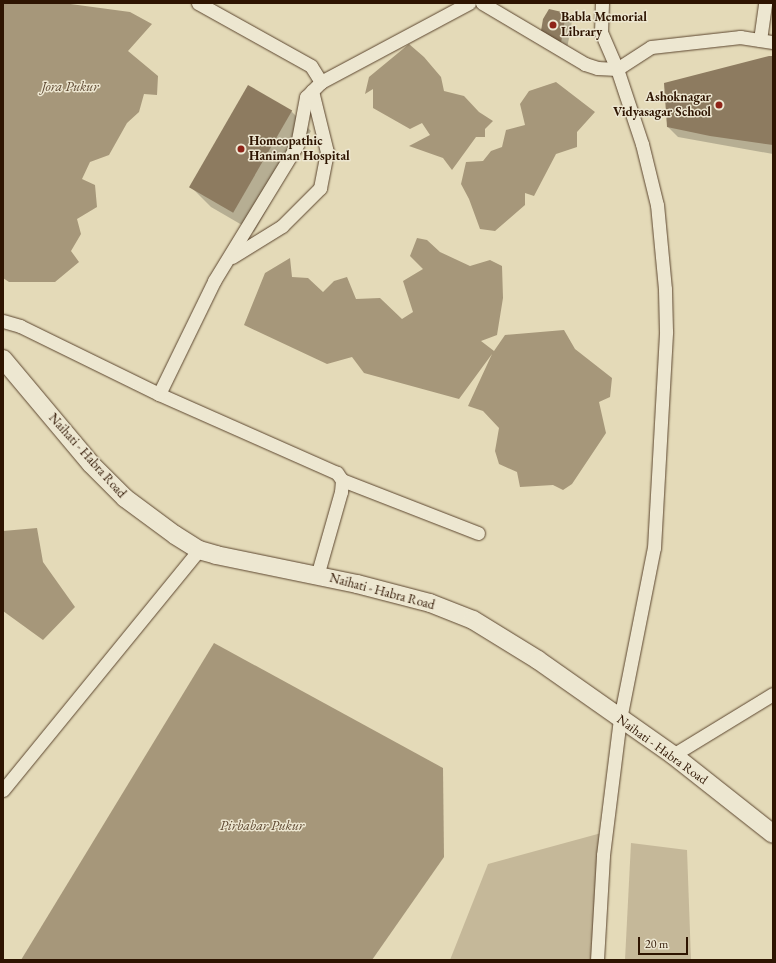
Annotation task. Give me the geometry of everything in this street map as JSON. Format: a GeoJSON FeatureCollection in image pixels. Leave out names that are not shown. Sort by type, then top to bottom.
{"type":"FeatureCollection","features":[{"type":"Feature","properties":{"kind":"main road","name":"Naihati - Habra Road"},"geometry":{"type":"LineString","coordinates":[[3,359],[91,464],[124,498],[149,518],[199,550],[216,556],[317,576],[430,603],[473,620],[538,660],[620,719],[673,754],[773,834]]}},
{"type":"Feature","properties":{"kind":"street"},"geometry":{"type":"LineString","coordinates":[[198,3],[311,66],[317,87],[327,152],[320,188],[282,226],[230,258]]}},
{"type":"Feature","properties":{"kind":"street"},"geometry":{"type":"LineString","coordinates":[[159,394],[214,281],[230,258],[297,145],[304,105],[317,87],[469,3]]}},
{"type":"Feature","properties":{"kind":"street"},"geometry":{"type":"LineString","coordinates":[[482,3],[585,64],[597,68],[617,69],[651,47],[740,38],[767,41],[765,3]]}},
{"type":"Feature","properties":{"kind":"street"},"geometry":{"type":"LineString","coordinates":[[597,960],[603,855],[620,719],[654,548],[666,332],[665,288],[657,205],[642,144],[617,69],[601,32],[602,3]]}},
{"type":"Feature","properties":{"kind":"street"},"geometry":{"type":"LineString","coordinates":[[3,321],[20,326],[159,394],[337,473],[342,480],[478,533]]}},
{"type":"Feature","properties":{"kind":"street"},"geometry":{"type":"LineString","coordinates":[[317,576],[342,480]]}},
{"type":"Feature","properties":{"kind":"street"},"geometry":{"type":"LineString","coordinates":[[3,790],[199,550]]}},
{"type":"Feature","properties":{"kind":"street"},"geometry":{"type":"LineString","coordinates":[[673,754],[773,694]]}},
{"type":"Feature","properties":{"kind":"shaded area"},"geometry":{"type":"Polygon","coordinates":[[[605,832],[595,960],[450,960],[488,864],[605,832]]]}},
{"type":"Feature","properties":{"kind":"shaded area"},"geometry":{"type":"Polygon","coordinates":[[[631,843],[687,850],[691,960],[625,960],[631,843]]]}},
{"type":"Feature","properties":{"kind":"water","name":"Jora Pukur"},"geometry":{"type":"Polygon","coordinates":[[[3,3],[63,3],[130,12],[152,24],[128,51],[158,76],[157,95],[144,94],[139,112],[127,123],[109,155],[90,162],[82,179],[95,185],[97,207],[77,219],[81,234],[71,251],[79,262],[55,282],[9,282],[3,278],[3,3]]]}},
{"type":"Feature","properties":{"kind":"water"},"geometry":{"type":"Polygon","coordinates":[[[409,44],[424,57],[441,77],[444,91],[464,96],[479,112],[493,121],[485,129],[485,137],[476,137],[452,170],[443,158],[409,146],[430,135],[422,123],[410,129],[373,108],[373,89],[365,94],[369,77],[409,44]]]}},
{"type":"Feature","properties":{"kind":"water"},"geometry":{"type":"Polygon","coordinates":[[[556,82],[595,112],[577,132],[577,147],[556,154],[534,196],[525,193],[525,205],[495,231],[480,229],[469,199],[461,184],[466,162],[483,161],[491,151],[502,147],[506,130],[525,125],[520,104],[529,91],[556,82]]]}},
{"type":"Feature","properties":{"kind":"water"},"geometry":{"type":"Polygon","coordinates":[[[417,238],[427,240],[440,252],[470,266],[490,260],[502,266],[503,298],[497,335],[481,341],[494,351],[505,335],[564,330],[575,349],[612,378],[610,397],[599,402],[606,433],[572,484],[563,490],[553,485],[520,487],[517,472],[499,464],[495,451],[499,428],[483,411],[468,406],[492,354],[459,399],[364,373],[352,357],[327,364],[244,325],[265,273],[290,258],[292,277],[308,278],[323,292],[334,281],[347,277],[356,299],[380,298],[402,319],[413,312],[403,281],[423,269],[410,256],[417,238]]]}},
{"type":"Feature","properties":{"kind":"water"},"geometry":{"type":"Polygon","coordinates":[[[37,528],[43,562],[75,607],[43,640],[3,611],[3,531],[37,528]]]}},
{"type":"Feature","properties":{"kind":"water","name":"Pirbabar Pukur"},"geometry":{"type":"Polygon","coordinates":[[[214,643],[443,768],[444,857],[372,960],[21,960],[214,643]]]}},
{"type":"Feature","properties":{"kind":"building","name":"Babla Memorial Library"},"geometry":{"type":"Polygon","coordinates":[[[549,9],[566,13],[561,43],[541,31],[543,19],[549,9]]]}},
{"type":"Feature","properties":{"kind":"building","name":"Ashoknagar Vidyasagar School"},"geometry":{"type":"Polygon","coordinates":[[[773,56],[773,145],[710,136],[667,127],[664,83],[773,56]]]}},
{"type":"Feature","properties":{"kind":"building","name":"Homeopathic Haniman Hospital"},"geometry":{"type":"Polygon","coordinates":[[[248,85],[292,110],[233,213],[189,187],[248,85]]]}},
{"type":"Feature","properties":{"kind":"place","name":"Babla Memorial Library"},"geometry":{"type":"Point","coordinates":[553,25]}},
{"type":"Feature","properties":{"kind":"place","name":"Ashoknagar Vidyasagar School"},"geometry":{"type":"Point","coordinates":[719,105]}},
{"type":"Feature","properties":{"kind":"place","name":"Homeopathic Haniman Hospital"},"geometry":{"type":"Point","coordinates":[241,149]}}]}
